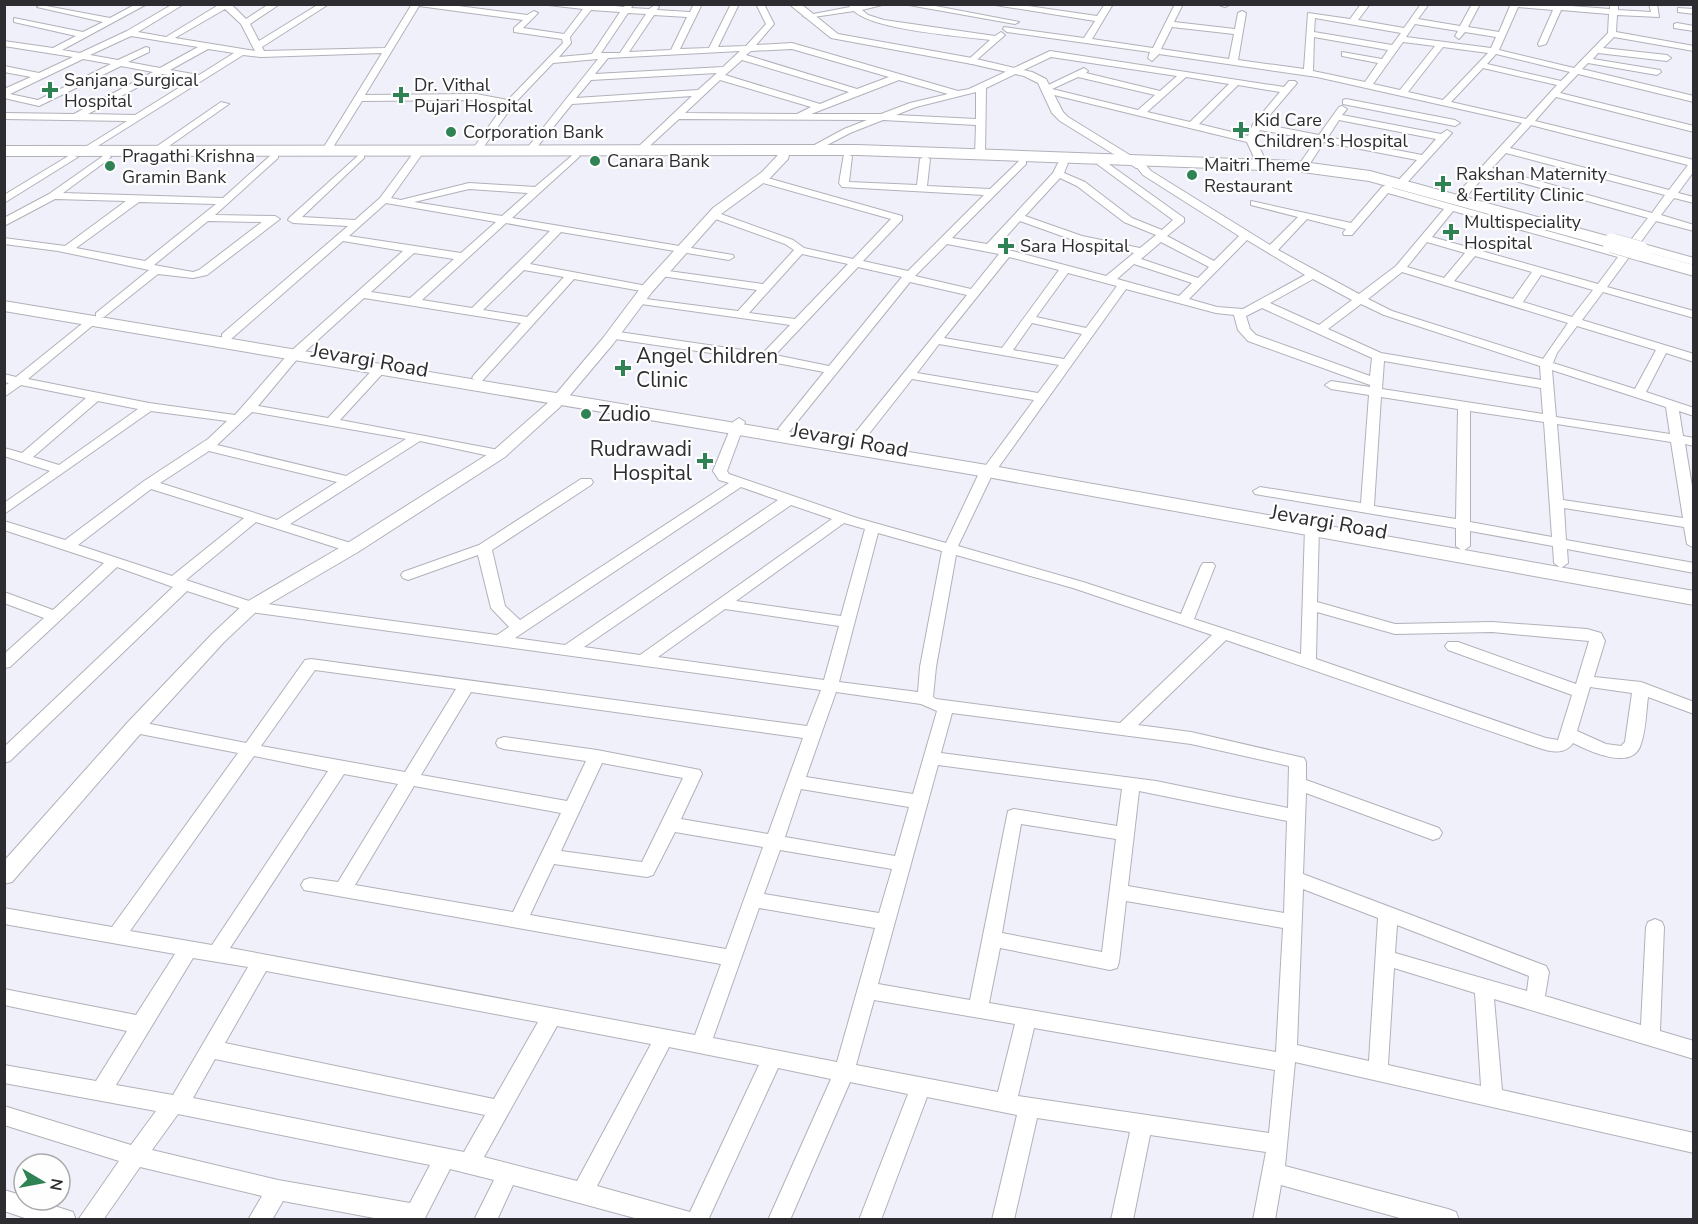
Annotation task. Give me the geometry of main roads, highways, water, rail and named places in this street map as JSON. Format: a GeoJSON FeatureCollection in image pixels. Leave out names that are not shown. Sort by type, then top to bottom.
{"type":"FeatureCollection","features":[{"type":"Feature","properties":{"kind":"main road"},"geometry":{"type":"LineString","coordinates":[[4,157],[156,151],[327,150],[575,156],[784,153],[812,150],[980,154],[1309,172],[1394,185]]}},
{"type":"Feature","properties":{"kind":"main road"},"geometry":{"type":"LineString","coordinates":[[4,151],[106,157],[361,156],[477,150],[640,150],[1023,162],[1060,168],[1135,162],[1304,166],[1343,171],[1694,269]]}},
{"type":"Feature","properties":{"kind":"main road","name":"Jevargi Road"},"geometry":{"type":"LineString","coordinates":[[4,299],[96,318],[478,378],[561,397]]}},
{"type":"Feature","properties":{"kind":"main road"},"geometry":{"type":"LineString","coordinates":[[4,306],[96,318],[298,351],[380,369],[990,468],[1694,598]]}},
{"type":"Feature","properties":{"kind":"main road","name":"Jevargi Road"},"geometry":{"type":"LineString","coordinates":[[737,426],[784,429],[856,441],[990,468],[1463,546],[1694,588]]}},
{"type":"Feature","properties":{"kind":"place","name":"Sanjana Surgical Hospital"},"geometry":{"type":"Point","coordinates":[50,90]}},
{"type":"Feature","properties":{"kind":"place","name":"Dr. Vithal Pujari Hospital"},"geometry":{"type":"Point","coordinates":[401,95]}},
{"type":"Feature","properties":{"kind":"place","name":"Kid Care Children's Hospital"},"geometry":{"type":"Point","coordinates":[1241,130]}},
{"type":"Feature","properties":{"kind":"place","name":"Corporation Bank"},"geometry":{"type":"Point","coordinates":[451,132]}},
{"type":"Feature","properties":{"kind":"place","name":"Canara Bank"},"geometry":{"type":"Point","coordinates":[595,161]}},
{"type":"Feature","properties":{"kind":"place","name":"Pragathi Krishna Gramin Bank"},"geometry":{"type":"Point","coordinates":[110,166]}},
{"type":"Feature","properties":{"kind":"place","name":"Maitri Theme Restaurant"},"geometry":{"type":"Point","coordinates":[1192,175]}},
{"type":"Feature","properties":{"kind":"place","name":"Rakshan Maternity & Fertility Clinic"},"geometry":{"type":"Point","coordinates":[1443,184]}},
{"type":"Feature","properties":{"kind":"place","name":"Multispeciality Hospital"},"geometry":{"type":"Point","coordinates":[1451,232]}},
{"type":"Feature","properties":{"kind":"place","name":"Sara Hospital"},"geometry":{"type":"Point","coordinates":[1006,246]}},
{"type":"Feature","properties":{"kind":"place","name":"Angel Children Clinic"},"geometry":{"type":"Point","coordinates":[623,368]}},
{"type":"Feature","properties":{"kind":"place","name":"Zudio"},"geometry":{"type":"Point","coordinates":[586,414]}},
{"type":"Feature","properties":{"kind":"place","name":"Rudrawadi Hospital"},"geometry":{"type":"Point","coordinates":[705,461]}}]}
